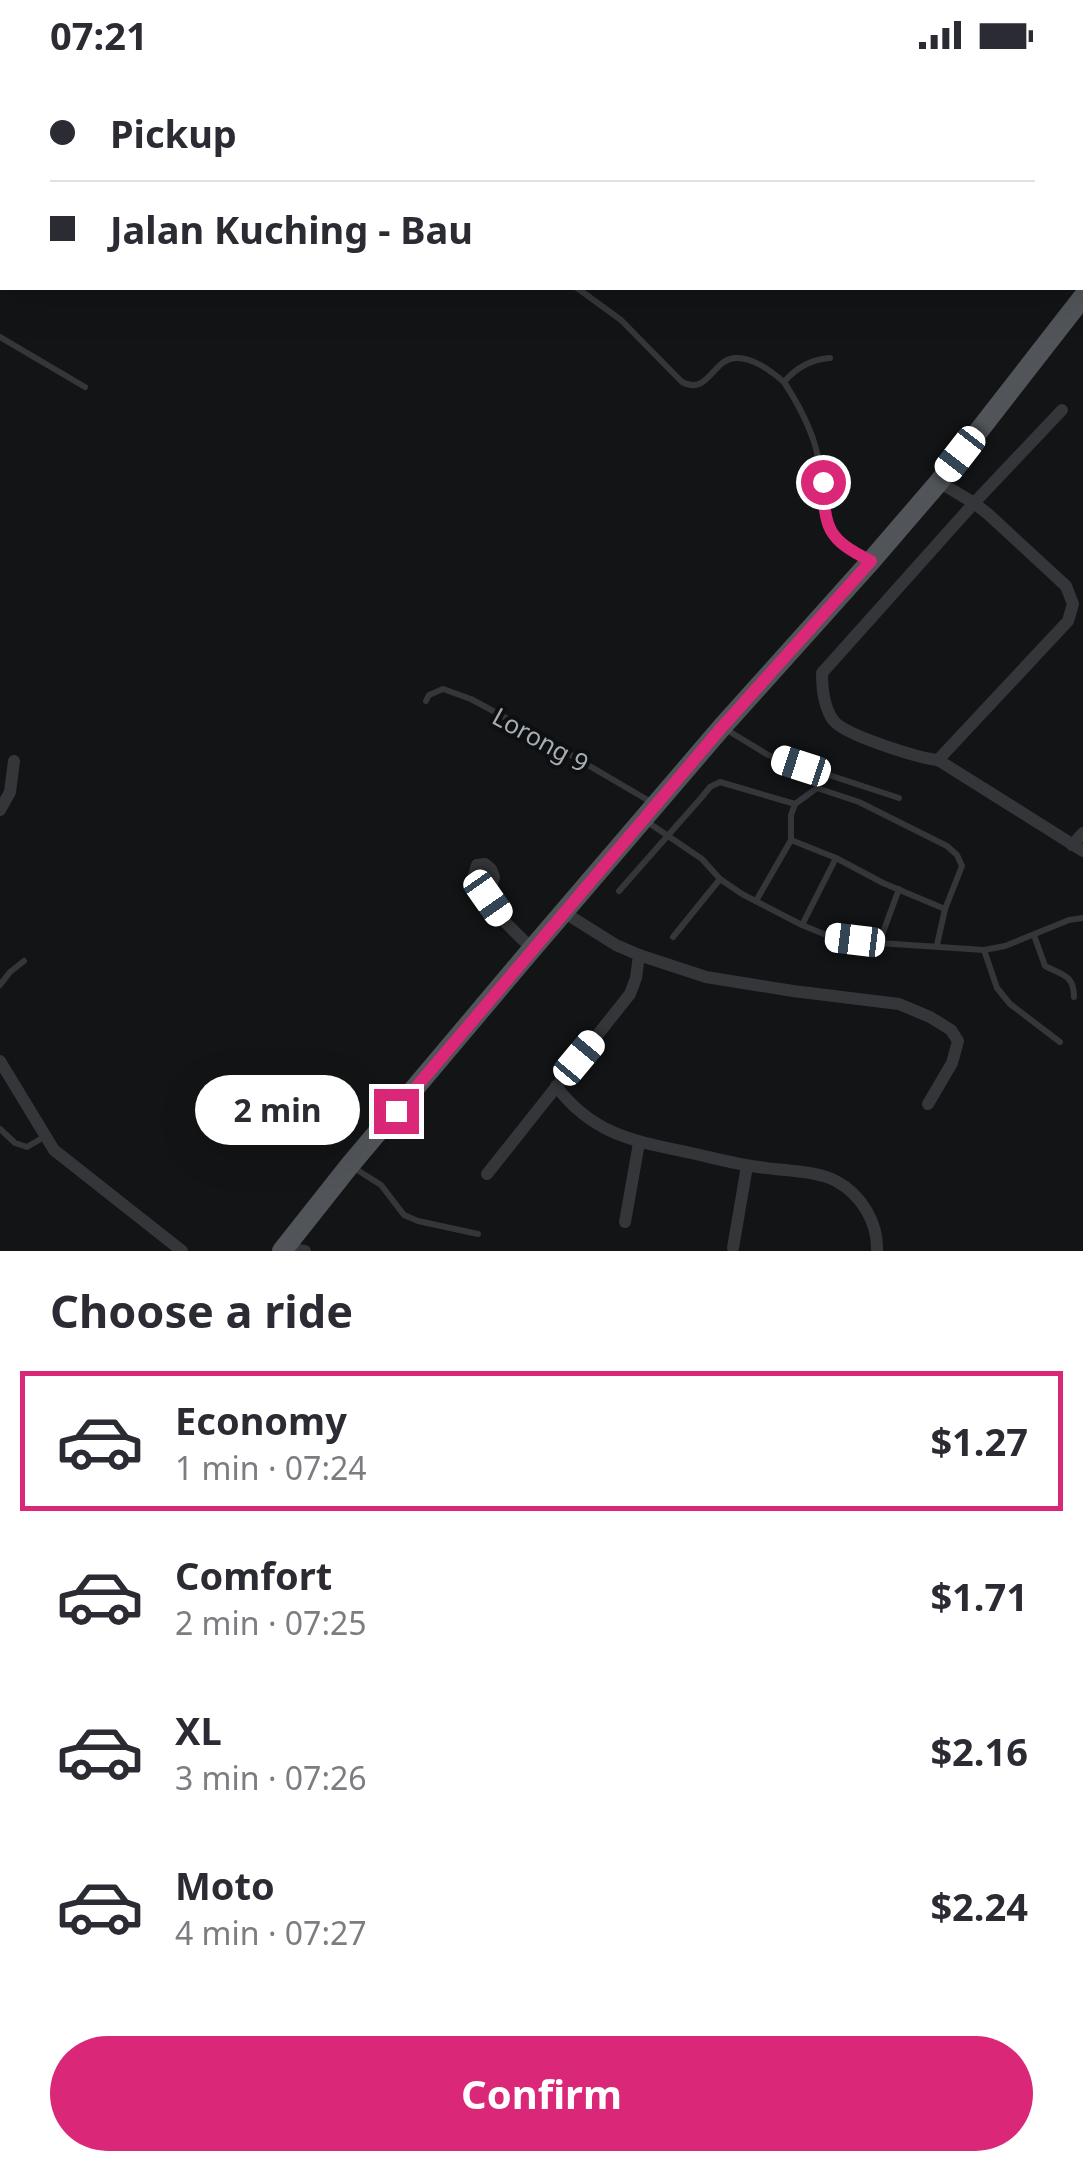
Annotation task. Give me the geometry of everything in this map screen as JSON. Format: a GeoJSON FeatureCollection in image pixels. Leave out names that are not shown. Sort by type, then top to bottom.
{"type":"FeatureCollection","features":[{"type":"Feature","properties":{"kind":"main road"},"geometry":{"type":"LineString","coordinates":[[290,1250],[350,1165],[532,949],[1075,323],[1083,297]]}},
{"type":"Feature","properties":{"kind":"street"},"geometry":{"type":"LineString","coordinates":[[1062,410],[974,502],[822,674],[822,692],[834,721],[848,732],[938,760],[1078,848],[1083,833]]}},
{"type":"Feature","properties":{"kind":"street"},"geometry":{"type":"LineString","coordinates":[[938,482],[974,502],[1066,586],[1073,604],[1068,621],[938,760]]}},
{"type":"Feature","properties":{"kind":"street"},"geometry":{"type":"LineString","coordinates":[[0,810],[10,792],[14,761]]}},
{"type":"Feature","properties":{"kind":"street"},"geometry":{"type":"LineString","coordinates":[[488,898],[532,949]]}},
{"type":"Feature","properties":{"kind":"street"},"geometry":{"type":"LineString","coordinates":[[565,913],[639,956],[706,976],[899,1004],[930,1017],[951,1030],[958,1041],[952,1063],[928,1104]]}},
{"type":"Feature","properties":{"kind":"street"},"geometry":{"type":"LineString","coordinates":[[487,1174],[630,994],[639,956]]}},
{"type":"Feature","properties":{"kind":"street"},"geometry":{"type":"LineString","coordinates":[[0,1062],[54,1150],[182,1251]]}},
{"type":"Feature","properties":{"kind":"street"},"geometry":{"type":"LineString","coordinates":[[556,1086],[570,1104],[600,1127],[639,1143],[835,1181],[851,1192],[868,1213],[878,1233],[877,1251]]}},
{"type":"Feature","properties":{"kind":"street"},"geometry":{"type":"LineString","coordinates":[[625,1222],[639,1143]]}},
{"type":"Feature","properties":{"kind":"street"},"geometry":{"type":"LineString","coordinates":[[734,1248],[747,1166]]}},
{"type":"Feature","properties":{"kind":"lane"},"geometry":{"type":"LineString","coordinates":[[580,290],[621,320],[689,386],[702,383],[725,360],[734,358],[765,366],[784,382],[816,447],[831,533],[871,561]]}},
{"type":"Feature","properties":{"kind":"lane"},"geometry":{"type":"LineString","coordinates":[[0,336],[85,387]]}},
{"type":"Feature","properties":{"kind":"lane"},"geometry":{"type":"LineString","coordinates":[[784,382],[818,358],[830,358]]}},
{"type":"Feature","properties":{"kind":"lane","name":"Lorong 9"},"geometry":{"type":"LineString","coordinates":[[426,701],[429,694],[442,689],[471,700],[530,731],[650,812]]}},
{"type":"Feature","properties":{"kind":"lane"},"geometry":{"type":"LineString","coordinates":[[722,727],[768,755],[898,798]]}},
{"type":"Feature","properties":{"kind":"lane"},"geometry":{"type":"LineString","coordinates":[[619,891],[710,787],[720,782],[795,804]]}},
{"type":"Feature","properties":{"kind":"lane"},"geometry":{"type":"LineString","coordinates":[[756,901],[791,840],[795,804],[817,788],[859,802],[948,846],[957,855],[962,866],[945,909],[937,945]]}},
{"type":"Feature","properties":{"kind":"lane"},"geometry":{"type":"LineString","coordinates":[[650,812],[667,836],[702,859],[720,880],[831,937],[984,950],[1083,918]]}},
{"type":"Feature","properties":{"kind":"lane"},"geometry":{"type":"LineString","coordinates":[[791,840],[945,909]]}},
{"type":"Feature","properties":{"kind":"lane"},"geometry":{"type":"LineString","coordinates":[[802,925],[836,858]]}},
{"type":"Feature","properties":{"kind":"lane"},"geometry":{"type":"LineString","coordinates":[[673,937],[720,880]]}},
{"type":"Feature","properties":{"kind":"lane"},"geometry":{"type":"LineString","coordinates":[[879,943],[898,889]]}},
{"type":"Feature","properties":{"kind":"lane"},"geometry":{"type":"LineString","coordinates":[[1034,935],[1045,966],[1070,979],[1074,997]]}},
{"type":"Feature","properties":{"kind":"lane"},"geometry":{"type":"LineString","coordinates":[[984,950],[997,988],[1010,1004],[1060,1042]]}},
{"type":"Feature","properties":{"kind":"lane"},"geometry":{"type":"LineString","coordinates":[[0,985],[24,961]]}},
{"type":"Feature","properties":{"kind":"lane"},"geometry":{"type":"LineString","coordinates":[[0,1128],[15,1142],[27,1146],[45,1136]]}},
{"type":"Feature","properties":{"kind":"lane"},"geometry":{"type":"LineString","coordinates":[[350,1165],[381,1185],[404,1215],[478,1234]]}},
{"type":"Feature","properties":{"kind":"route"},"geometry":{"type":"LineString","coordinates":[[396,1111],[722,727],[871,561],[831,533],[825,516],[823,482]]}}]}
